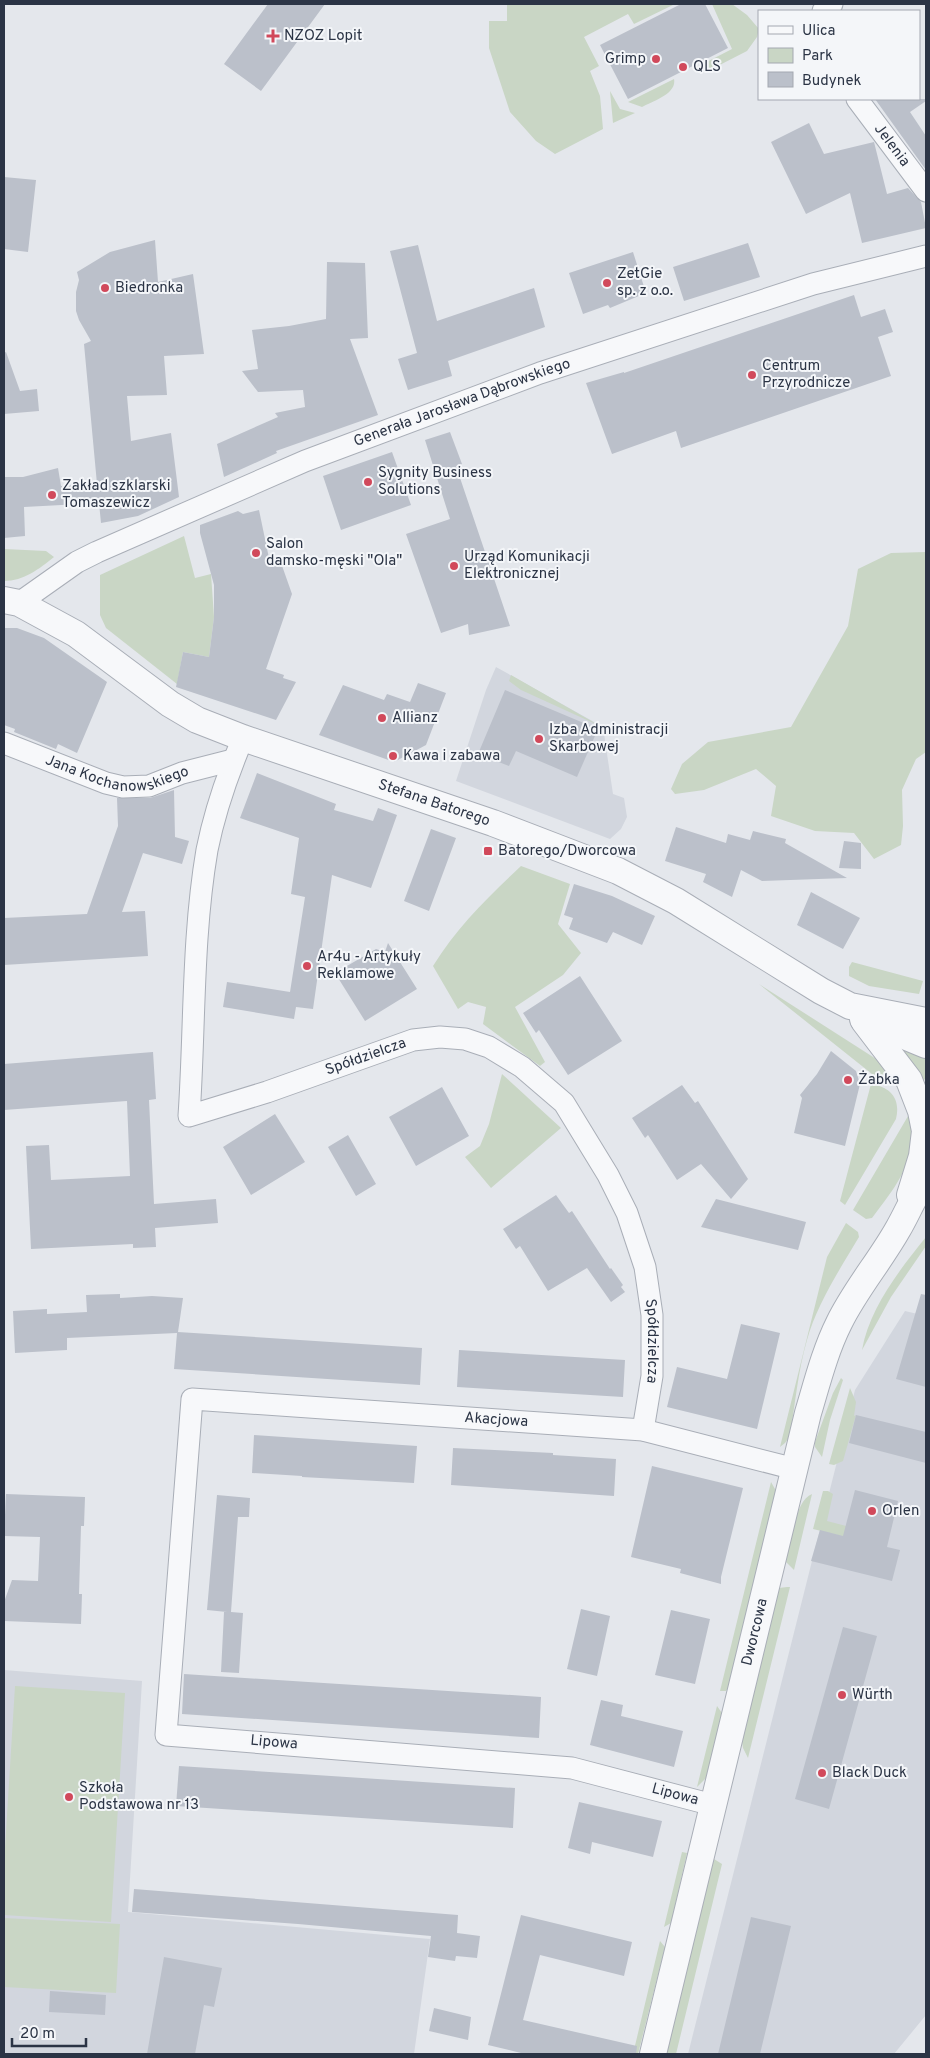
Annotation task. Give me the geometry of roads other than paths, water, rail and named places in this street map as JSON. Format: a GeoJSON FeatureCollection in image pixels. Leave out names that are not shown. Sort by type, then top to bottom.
{"type":"FeatureCollection","features":[{"type":"Feature","properties":{"kind":"street","name":"Jelenia"},"geometry":{"type":"LineString","coordinates":[[858,100],[926,191]]}},
{"type":"Feature","properties":{"kind":"street","name":"Generała Jarosława Dąbrowskiego"},"geometry":{"type":"LineString","coordinates":[[11,602],[97,552],[305,462],[540,373],[813,284],[926,256]]}},
{"type":"Feature","properties":{"kind":"street","name":"Stefana Batorego"},"geometry":{"type":"LineString","coordinates":[[11,602],[76,634],[170,704],[197,720],[238,749],[493,823],[618,872],[676,901],[821,991],[926,1045]]}},
{"type":"Feature","properties":{"kind":"street","name":"Jana Kochanowskiego"},"geometry":{"type":"LineString","coordinates":[[4,743],[14,745],[106,783],[123,787],[149,786],[238,749]]}},
{"type":"Feature","properties":{"kind":"street","name":"Spółdzielcza"},"geometry":{"type":"LineString","coordinates":[[238,749],[213,830],[205,866],[198,917],[189,1116],[267,1092],[413,1040],[440,1037],[466,1039],[489,1048],[522,1067],[564,1103],[608,1175],[627,1213],[645,1267],[652,1315],[652,1376],[643,1430]]}},
{"type":"Feature","properties":{"kind":"street"},"geometry":{"type":"LineString","coordinates":[[899,1229],[916,1179],[922,1156],[925,1131],[921,1111],[909,1080],[861,1012],[926,1004]]}},
{"type":"Feature","properties":{"kind":"street","name":"Stefana Batorego"},"geometry":{"type":"LineString","coordinates":[[861,1012],[926,1021]]}},
{"type":"Feature","properties":{"kind":"street","name":"Dworcowa"},"geometry":{"type":"LineString","coordinates":[[653,2054],[818,1380],[838,1323],[899,1229],[918,1190],[926,1179]]}},
{"type":"Feature","properties":{"kind":"street","name":"Dworcowa"},"geometry":{"type":"LineString","coordinates":[[899,1229],[926,1204]]}},
{"type":"Feature","properties":{"kind":"street"},"geometry":{"type":"LineString","coordinates":[[899,1229],[926,1217]]}},
{"type":"Feature","properties":{"kind":"street","name":"Akacjowa"},"geometry":{"type":"LineString","coordinates":[[192,1399],[643,1430],[795,1469]]}},
{"type":"Feature","properties":{"kind":"street","name":"Lipowa"},"geometry":{"type":"LineString","coordinates":[[192,1399],[166,1735],[572,1768],[713,1806]]}},
{"type":"Feature","properties":{"kind":"place","name":"NZOZ Lopit"},"geometry":{"type":"Point","coordinates":[273,36]}},
{"type":"Feature","properties":{"kind":"place","name":"Grimp"},"geometry":{"type":"Point","coordinates":[656,59]}},
{"type":"Feature","properties":{"kind":"place","name":"QLS"},"geometry":{"type":"Point","coordinates":[683,67]}},
{"type":"Feature","properties":{"kind":"place","name":"ZetGie sp. z o.o."},"geometry":{"type":"Point","coordinates":[607,283]}},
{"type":"Feature","properties":{"kind":"place","name":"Biedronka"},"geometry":{"type":"Point","coordinates":[105,288]}},
{"type":"Feature","properties":{"kind":"place","name":"Centrum Przyrodnicze"},"geometry":{"type":"Point","coordinates":[752,375]}},
{"type":"Feature","properties":{"kind":"place","name":"Sygnity Business Solutions"},"geometry":{"type":"Point","coordinates":[368,482]}},
{"type":"Feature","properties":{"kind":"place","name":"Zakład szklarski Tomaszewicz"},"geometry":{"type":"Point","coordinates":[52,495]}},
{"type":"Feature","properties":{"kind":"place","name":"Salon damsko-męski \"Ola\""},"geometry":{"type":"Point","coordinates":[256,553]}},
{"type":"Feature","properties":{"kind":"place","name":"Urząd Komunikacji Elektronicznej"},"geometry":{"type":"Point","coordinates":[454,566]}},
{"type":"Feature","properties":{"kind":"place","name":"Allianz"},"geometry":{"type":"Point","coordinates":[382,718]}},
{"type":"Feature","properties":{"kind":"place","name":"Izba Administracji Skarbowej"},"geometry":{"type":"Point","coordinates":[539,739]}},
{"type":"Feature","properties":{"kind":"place","name":"Kawa i zabawa"},"geometry":{"type":"Point","coordinates":[393,756]}},
{"type":"Feature","properties":{"kind":"place","name":"Batorego/Dworcowa"},"geometry":{"type":"Point","coordinates":[488,851]}},
{"type":"Feature","properties":{"kind":"place","name":"Ar4u - Artykuły Reklamowe"},"geometry":{"type":"Point","coordinates":[307,966]}},
{"type":"Feature","properties":{"kind":"place","name":"Żabka"},"geometry":{"type":"Point","coordinates":[848,1080]}},
{"type":"Feature","properties":{"kind":"place","name":"Orlen"},"geometry":{"type":"Point","coordinates":[872,1511]}},
{"type":"Feature","properties":{"kind":"place","name":"Würth"},"geometry":{"type":"Point","coordinates":[842,1695]}},
{"type":"Feature","properties":{"kind":"place","name":"Black Duck"},"geometry":{"type":"Point","coordinates":[822,1773]}},
{"type":"Feature","properties":{"kind":"place","name":"Szkoła Podstawowa nr 13"},"geometry":{"type":"Point","coordinates":[69,1797]}}]}
